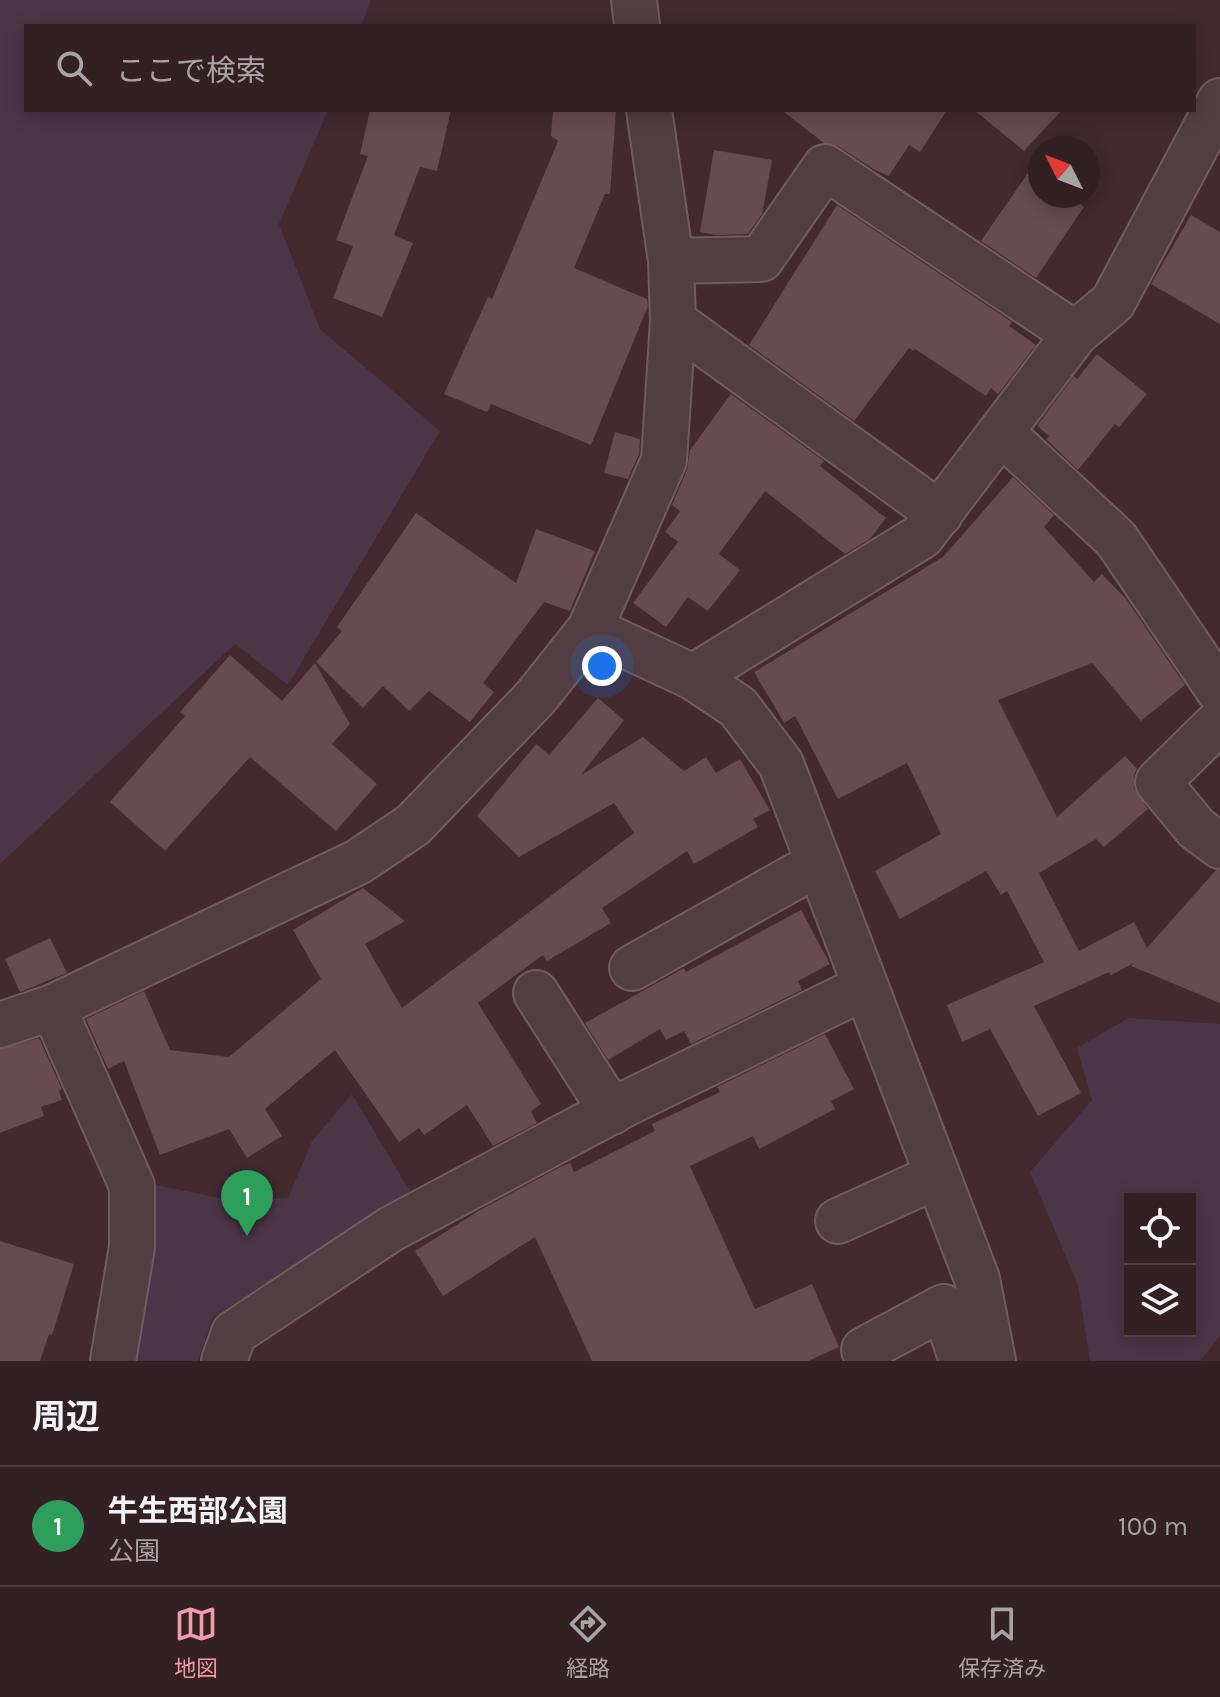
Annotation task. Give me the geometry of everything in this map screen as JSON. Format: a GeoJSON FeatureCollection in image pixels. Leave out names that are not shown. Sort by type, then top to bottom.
{"type":"FeatureCollection","features":[{"type":"Feature","properties":{"kind":"street"},"geometry":{"type":"LineString","coordinates":[[634,0],[637,24]]}},
{"type":"Feature","properties":{"kind":"street"},"geometry":{"type":"LineString","coordinates":[[693,677],[922,536],[1075,334],[1113,302],[1220,101]]}},
{"type":"Feature","properties":{"kind":"street"},"geometry":{"type":"LineString","coordinates":[[0,1025],[53,1007],[348,867],[413,825],[536,697],[590,629],[664,460],[673,321],[671,261],[649,112]]}},
{"type":"Feature","properties":{"kind":"street"},"geometry":{"type":"LineString","coordinates":[[671,261],[761,259],[825,167],[1075,334]]}},
{"type":"Feature","properties":{"kind":"street"},"geometry":{"type":"LineString","coordinates":[[673,321],[940,514]]}},
{"type":"Feature","properties":{"kind":"street"},"geometry":{"type":"LineString","coordinates":[[1002,433],[1116,539],[1220,692]]}},
{"type":"Feature","properties":{"kind":"street"},"geometry":{"type":"LineString","coordinates":[[590,629],[693,677],[738,707],[781,764],[977,1279],[993,1361]]}},
{"type":"Feature","properties":{"kind":"street"},"geometry":{"type":"LineString","coordinates":[[1220,721],[1158,782],[1196,828],[1220,846]]}},
{"type":"Feature","properties":{"kind":"street"},"geometry":{"type":"LineString","coordinates":[[632,968],[819,863]]}},
{"type":"Feature","properties":{"kind":"street"},"geometry":{"type":"LineString","coordinates":[[224,1361],[234,1333],[373,1240],[612,1112],[865,987]]}},
{"type":"Feature","properties":{"kind":"street"},"geometry":{"type":"LineString","coordinates":[[536,993],[612,1112]]}},
{"type":"Feature","properties":{"kind":"street"},"geometry":{"type":"LineString","coordinates":[[53,1007],[132,1186],[132,1247],[113,1361]]}},
{"type":"Feature","properties":{"kind":"street"},"geometry":{"type":"LineString","coordinates":[[838,1221],[937,1176]]}},
{"type":"Feature","properties":{"kind":"street"},"geometry":{"type":"LineString","coordinates":[[864,1350],[944,1307],[962,1361]]}},
{"type":"Feature","properties":{"kind":"shaded area"},"geometry":{"type":"Polygon","coordinates":[[[0,0],[371,0],[362,24],[24,24],[24,112],[327,112],[279,224],[320,329],[440,431],[288,685],[235,644],[0,864],[0,0]]]}},
{"type":"Feature","properties":{"kind":"shaded area"},"geometry":{"type":"Polygon","coordinates":[[[1128,1018],[1220,1024],[1220,1336],[1200,1361],[1090,1361],[1078,1285],[1030,1172],[1092,1100],[1077,1048],[1128,1018]]]}},
{"type":"Feature","properties":{"kind":"shaded area"},"geometry":{"type":"Polygon","coordinates":[[[352,1094],[411,1193],[213,1317],[198,1361],[128,1361],[146,1251],[156,1222],[151,1184],[230,1200],[288,1198],[312,1141],[352,1094]]]}},
{"type":"Feature","properties":{"kind":"building"},"geometry":{"type":"Polygon","coordinates":[[[370,112],[451,112],[437,171],[420,167],[394,235],[413,243],[382,317],[333,298],[353,246],[336,240],[368,156],[360,154],[370,112]]]}},
{"type":"Feature","properties":{"kind":"building"},"geometry":{"type":"Polygon","coordinates":[[[553,112],[616,112],[610,194],[605,194],[574,268],[647,299],[648,306],[591,445],[491,404],[487,412],[444,394],[488,297],[492,299],[558,141],[551,136],[553,112]]]}},
{"type":"Feature","properties":{"kind":"building"},"geometry":{"type":"Polygon","coordinates":[[[784,112],[946,112],[920,152],[909,145],[889,176],[838,146],[824,143],[784,112]]]}},
{"type":"Feature","properties":{"kind":"building"},"geometry":{"type":"Polygon","coordinates":[[[976,112],[1060,112],[1038,136],[1028,136],[1028,147],[1024,151],[976,112]]]}},
{"type":"Feature","properties":{"kind":"building"},"geometry":{"type":"Polygon","coordinates":[[[714,150],[772,160],[762,214],[748,234],[700,232],[714,150]]]}},
{"type":"Feature","properties":{"kind":"building"},"geometry":{"type":"Polygon","coordinates":[[[1028,173],[1028,208],[1083,208],[1036,278],[981,241],[1028,173]]]}},
{"type":"Feature","properties":{"kind":"building"},"geometry":{"type":"Polygon","coordinates":[[[837,205],[1012,322],[1009,326],[1036,345],[998,394],[991,388],[986,396],[909,348],[854,421],[749,345],[837,205]]]}},
{"type":"Feature","properties":{"kind":"building"},"geometry":{"type":"Polygon","coordinates":[[[1191,215],[1220,232],[1220,324],[1151,284],[1191,215]]]}},
{"type":"Feature","properties":{"kind":"building"},"geometry":{"type":"Polygon","coordinates":[[[1097,354],[1147,394],[1119,427],[1115,424],[1078,470],[1037,426],[1074,376],[1077,379],[1097,354]]]}},
{"type":"Feature","properties":{"kind":"building"},"geometry":{"type":"Polygon","coordinates":[[[731,394],[824,461],[820,466],[886,518],[870,539],[845,554],[765,491],[719,554],[740,570],[708,611],[688,597],[666,627],[633,603],[678,542],[665,532],[680,511],[672,505],[687,470],[690,450],[731,394]]]}},
{"type":"Feature","properties":{"kind":"building"},"geometry":{"type":"Polygon","coordinates":[[[615,432],[640,439],[639,454],[628,479],[604,473],[615,432]]]}},
{"type":"Feature","properties":{"kind":"building"},"geometry":{"type":"Polygon","coordinates":[[[1013,477],[1054,515],[1044,527],[1094,582],[1102,574],[1127,600],[1185,685],[1141,721],[1092,663],[998,700],[1057,817],[1125,756],[1137,769],[1134,788],[1148,809],[1104,847],[1096,839],[1039,873],[1079,951],[1134,922],[1147,948],[1216,870],[1220,870],[1220,1003],[1131,966],[1134,963],[1034,1006],[1081,1093],[1038,1116],[990,1029],[962,1042],[947,1005],[1044,962],[1007,891],[1001,895],[986,871],[900,919],[875,871],[941,834],[907,763],[838,799],[795,716],[784,723],[754,672],[943,557],[1013,477]]]}},
{"type":"Feature","properties":{"kind":"building"},"geometry":{"type":"Polygon","coordinates":[[[416,513],[516,583],[536,529],[595,551],[570,611],[544,602],[483,683],[494,692],[470,722],[429,691],[409,711],[383,686],[363,708],[316,662],[342,631],[337,627],[416,513]]]}},
{"type":"Feature","properties":{"kind":"building"},"geometry":{"type":"Polygon","coordinates":[[[230,655],[282,701],[315,663],[350,724],[332,744],[377,784],[336,831],[250,757],[165,851],[110,802],[185,716],[180,712],[230,655]]]}},
{"type":"Feature","properties":{"kind":"building"},"geometry":{"type":"Polygon","coordinates":[[[598,698],[624,720],[581,775],[643,737],[684,771],[706,757],[716,773],[740,759],[770,810],[753,819],[758,827],[694,864],[687,851],[602,908],[611,923],[547,961],[543,955],[478,1003],[541,1104],[531,1111],[537,1123],[493,1146],[467,1105],[424,1135],[419,1128],[399,1142],[335,1050],[265,1109],[282,1136],[247,1158],[229,1129],[160,1155],[124,1061],[108,1069],[86,1019],[144,991],[170,1050],[229,1057],[321,979],[293,930],[363,888],[405,921],[365,944],[402,1008],[634,833],[614,803],[519,857],[477,816],[536,744],[549,755],[598,698]]]}},
{"type":"Feature","properties":{"kind":"building"},"geometry":{"type":"Polygon","coordinates":[[[801,910],[830,964],[798,981],[802,990],[691,1044],[684,1031],[666,1040],[660,1029],[608,1060],[585,1023],[684,968],[686,972],[801,910]]]}},
{"type":"Feature","properties":{"kind":"building"},"geometry":{"type":"Polygon","coordinates":[[[50,938],[67,973],[20,992],[5,959],[50,938]]]}},
{"type":"Feature","properties":{"kind":"building"},"geometry":{"type":"Polygon","coordinates":[[[825,1034],[854,1089],[831,1101],[835,1109],[759,1149],[753,1136],[690,1166],[755,1309],[812,1284],[839,1347],[808,1361],[592,1361],[535,1237],[443,1296],[415,1251],[480,1210],[560,1167],[570,1163],[574,1172],[655,1131],[652,1124],[720,1092],[717,1087],[825,1034]]]}},
{"type":"Feature","properties":{"kind":"building"},"geometry":{"type":"Polygon","coordinates":[[[39,1038],[62,1089],[59,1091],[62,1100],[41,1107],[44,1116],[0,1133],[0,1049],[39,1038]]]}},
{"type":"Feature","properties":{"kind":"building"},"geometry":{"type":"Polygon","coordinates":[[[0,1241],[74,1264],[52,1335],[49,1334],[40,1361],[0,1361],[0,1241]]]}},
{"type":"Feature","properties":{"kind":"place","name":"牛生西部公園"},"geometry":{"type":"Point","coordinates":[247,1236]}}]}
